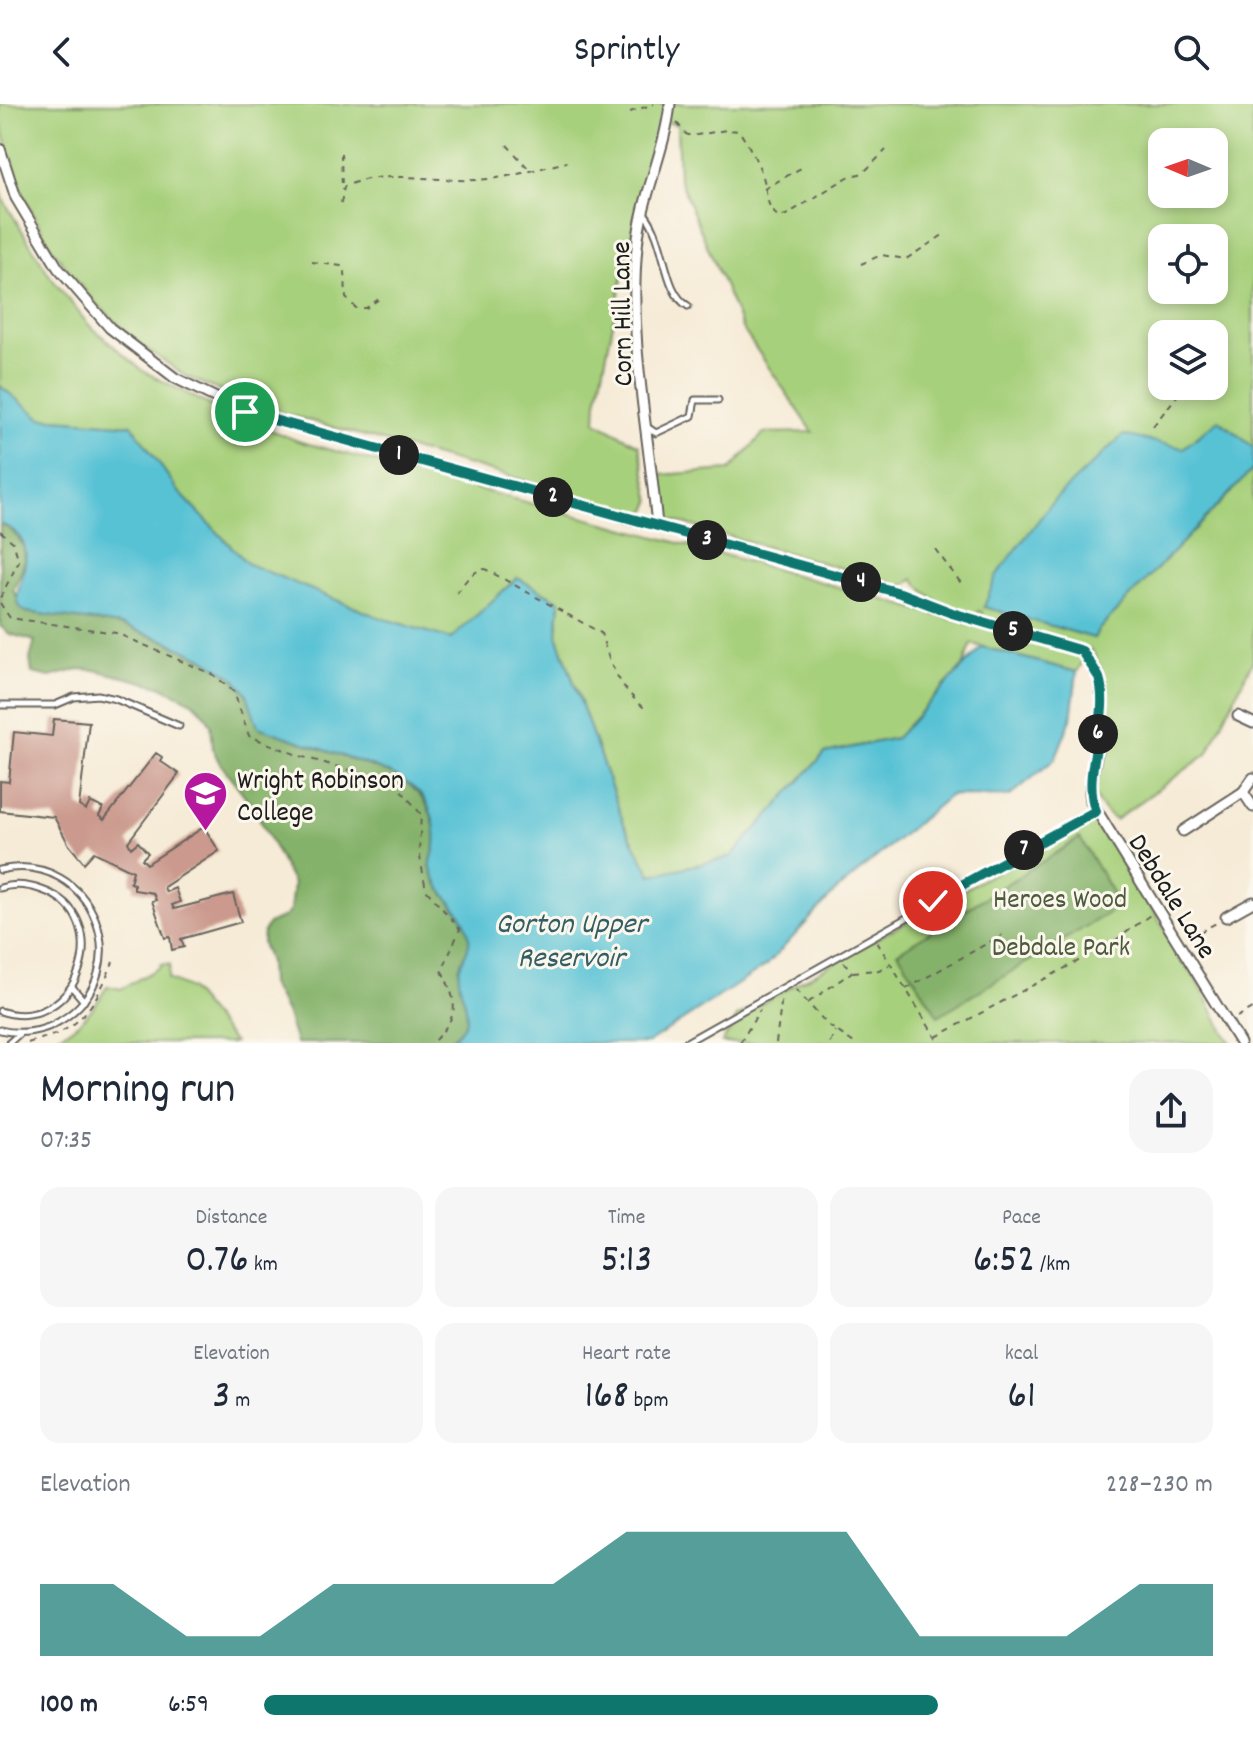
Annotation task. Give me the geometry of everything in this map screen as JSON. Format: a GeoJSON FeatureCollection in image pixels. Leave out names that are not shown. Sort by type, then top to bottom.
{"type":"FeatureCollection","features":[{"type":"Feature","properties":{"kind":"street","name":"Corn Hill Lane"},"geometry":{"type":"LineString","coordinates":[[657,526],[637,334],[635,281],[643,213],[669,106]]}},
{"type":"Feature","properties":{"kind":"street"},"geometry":{"type":"LineString","coordinates":[[0,149],[16,198],[58,268],[110,328],[175,378],[245,412],[900,593],[952,613],[1082,651],[1099,678],[1101,693],[1090,792],[1096,811]]}},
{"type":"Feature","properties":{"kind":"street"},"geometry":{"type":"LineString","coordinates":[[1238,716],[1253,723]]}},
{"type":"Feature","properties":{"kind":"street"},"geometry":{"type":"LineString","coordinates":[[1183,831],[1243,792],[1253,778]]}},
{"type":"Feature","properties":{"kind":"street"},"geometry":{"type":"LineString","coordinates":[[1243,792],[1253,807]]}},
{"type":"Feature","properties":{"kind":"street","name":"Debdale Lane"},"geometry":{"type":"LineString","coordinates":[[1096,811],[1240,1043]]}},
{"type":"Feature","properties":{"kind":"street"},"geometry":{"type":"LineString","coordinates":[[1226,917],[1253,902]]}},
{"type":"Feature","properties":{"kind":"lane"},"geometry":{"type":"LineString","coordinates":[[643,213],[659,236],[676,296],[688,306]]}},
{"type":"Feature","properties":{"kind":"lane"},"geometry":{"type":"LineString","coordinates":[[646,426],[656,433],[692,416],[695,400],[718,400]]}},
{"type":"Feature","properties":{"kind":"lane"},"geometry":{"type":"LineString","coordinates":[[0,705],[55,705],[74,697],[98,695],[116,699],[179,726]]}},
{"type":"Feature","properties":{"kind":"lane"},"geometry":{"type":"LineString","coordinates":[[685,1043],[1096,811]]}},
{"type":"Feature","properties":{"kind":"lane"},"geometry":{"type":"LineString","coordinates":[[0,870],[34,868],[54,874],[70,884],[86,900],[98,923],[102,948],[95,983],[84,1001],[70,1015],[55,1024],[21,1033],[0,1030]]}},
{"type":"Feature","properties":{"kind":"lane"},"geometry":{"type":"LineString","coordinates":[[918,878],[933,901]]}},
{"type":"Feature","properties":{"kind":"lane"},"geometry":{"type":"LineString","coordinates":[[0,888],[31,886],[57,897],[77,919],[84,942],[83,961],[72,987],[60,1000],[46,1009],[16,1014],[0,1011]]}},
{"type":"Feature","properties":{"kind":"lane"},"geometry":{"type":"LineString","coordinates":[[72,987],[84,1001]]}},
{"type":"Feature","properties":{"kind":"lane"},"geometry":{"type":"LineString","coordinates":[[9,1043],[21,1033]]}},
{"type":"Feature","properties":{"kind":"path"},"geometry":{"type":"LineString","coordinates":[[630,112],[654,104]]}},
{"type":"Feature","properties":{"kind":"path"},"geometry":{"type":"LineString","coordinates":[[669,106],[681,128],[691,136],[739,131],[762,174],[764,189],[774,213],[782,217],[848,177],[863,173],[886,150]]}},
{"type":"Feature","properties":{"kind":"path"},"geometry":{"type":"LineString","coordinates":[[507,145],[528,169]]}},
{"type":"Feature","properties":{"kind":"path"},"geometry":{"type":"LineString","coordinates":[[341,153],[341,203]]}},
{"type":"Feature","properties":{"kind":"path"},"geometry":{"type":"LineString","coordinates":[[341,178],[344,183],[351,184],[398,177],[473,180],[567,162]]}},
{"type":"Feature","properties":{"kind":"path"},"geometry":{"type":"LineString","coordinates":[[764,189],[801,168]]}},
{"type":"Feature","properties":{"kind":"path"},"geometry":{"type":"LineString","coordinates":[[342,191],[351,184]]}},
{"type":"Feature","properties":{"kind":"path"},"geometry":{"type":"LineString","coordinates":[[861,264],[881,255],[906,259],[946,233]]}},
{"type":"Feature","properties":{"kind":"path"},"geometry":{"type":"LineString","coordinates":[[319,262],[341,266],[345,271],[345,292],[350,304],[360,309],[366,308],[379,299]]}},
{"type":"Feature","properties":{"kind":"path"},"geometry":{"type":"LineString","coordinates":[[1153,426],[1172,402],[1169,400]]}},
{"type":"Feature","properties":{"kind":"path"},"geometry":{"type":"LineString","coordinates":[[0,531],[13,542],[19,561],[0,598]]}},
{"type":"Feature","properties":{"kind":"path"},"geometry":{"type":"LineString","coordinates":[[935,549],[961,583]]}},
{"type":"Feature","properties":{"kind":"path"},"geometry":{"type":"LineString","coordinates":[[457,593],[477,570],[485,569],[601,633],[610,666],[634,700],[648,711]]}},
{"type":"Feature","properties":{"kind":"path"},"geometry":{"type":"LineString","coordinates":[[0,603],[10,618],[116,633],[214,675],[234,692],[249,736],[300,756],[395,783],[421,814],[419,851],[426,890],[460,929],[442,971],[455,997],[451,1023],[432,1043]]}},
{"type":"Feature","properties":{"kind":"path"},"geometry":{"type":"LineString","coordinates":[[936,1037],[1112,943],[1157,909]]}},
{"type":"Feature","properties":{"kind":"path"},"geometry":{"type":"LineString","coordinates":[[1178,944],[1226,917]]}},
{"type":"Feature","properties":{"kind":"path"},"geometry":{"type":"LineString","coordinates":[[905,989],[1002,935]]}},
{"type":"Feature","properties":{"kind":"path"},"geometry":{"type":"LineString","coordinates":[[873,936],[939,1043]]}},
{"type":"Feature","properties":{"kind":"path"},"geometry":{"type":"LineString","coordinates":[[839,955],[852,972]]}},
{"type":"Feature","properties":{"kind":"path"},"geometry":{"type":"LineString","coordinates":[[808,1003],[852,972],[879,970],[890,965]]}},
{"type":"Feature","properties":{"kind":"path"},"geometry":{"type":"LineString","coordinates":[[792,982],[808,1003],[854,1043]]}},
{"type":"Feature","properties":{"kind":"path"},"geometry":{"type":"LineString","coordinates":[[776,1043],[783,987]]}},
{"type":"Feature","properties":{"kind":"path"},"geometry":{"type":"LineString","coordinates":[[771,1003],[782,996]]}},
{"type":"Feature","properties":{"kind":"path"},"geometry":{"type":"LineString","coordinates":[[1227,1023],[1253,1008]]}},
{"type":"Feature","properties":{"kind":"path"},"geometry":{"type":"LineString","coordinates":[[740,1043],[761,1009]]}},
{"type":"Feature","properties":{"kind":"path"},"geometry":{"type":"LineString","coordinates":[[830,1043],[836,1029]]}},
{"type":"Feature","properties":{"kind":"green space"},"geometry":{"type":"Polygon","coordinates":[[[0,104],[1253,104],[1253,447],[1219,421],[984,607],[1094,638],[1099,629],[1253,469],[1253,660],[1207,754],[1115,820],[1101,807],[1095,792],[1106,705],[1103,676],[1090,649],[1077,672],[972,644],[963,666],[896,738],[825,753],[731,857],[651,875],[624,824],[557,634],[560,601],[517,578],[452,639],[378,617],[248,564],[179,492],[132,425],[41,418],[0,386],[0,185],[4,201],[50,276],[88,324],[143,371],[221,411],[301,442],[977,626],[982,612],[978,611],[976,617],[950,608],[926,593],[914,579],[904,586],[665,518],[659,475],[730,470],[764,433],[813,432],[742,328],[679,179],[677,125],[660,120],[633,226],[597,402],[596,422],[639,445],[651,502],[645,514],[257,406],[187,377],[138,343],[90,297],[52,249],[23,194],[0,119],[0,104]]]}},
{"type":"Feature","properties":{"kind":"green space"},"geometry":{"type":"Polygon","coordinates":[[[0,523],[11,530],[23,545],[22,569],[13,590],[26,612],[121,625],[201,657],[234,677],[247,692],[258,727],[401,777],[416,791],[434,823],[433,876],[465,922],[469,937],[459,971],[466,1019],[461,1030],[447,1043],[296,1043],[286,1012],[270,984],[269,962],[262,943],[268,924],[290,911],[293,884],[254,808],[219,762],[213,749],[211,725],[193,702],[160,686],[95,670],[80,669],[50,677],[32,673],[30,659],[35,641],[10,634],[0,626],[0,523]]]}},
{"type":"Feature","properties":{"kind":"green space","name":"Debdale Park"},"geometry":{"type":"Polygon","coordinates":[[[1093,817],[1098,820],[1197,981],[1231,1043],[722,1043],[737,1017],[1093,817]]]}},
{"type":"Feature","properties":{"kind":"green space","name":"Heroes Wood"},"geometry":{"type":"Polygon","coordinates":[[[1080,838],[1120,906],[938,1016],[898,952],[1080,838]]]}},
{"type":"Feature","properties":{"kind":"green space"},"geometry":{"type":"Polygon","coordinates":[[[160,964],[170,965],[168,979],[190,989],[234,1043],[39,1043],[79,1022],[107,986],[121,989],[160,967],[160,964]]]}},
{"type":"Feature","properties":{"kind":"water","name":"Gorton Upper Reservoir"},"geometry":{"type":"Polygon","coordinates":[[[0,386],[41,418],[132,425],[179,492],[248,564],[378,617],[451,639],[517,578],[560,601],[557,635],[624,824],[651,875],[731,857],[825,753],[896,738],[982,647],[1077,672],[1071,719],[1055,759],[1010,796],[950,795],[835,892],[767,965],[648,1043],[447,1043],[466,1019],[459,979],[469,937],[465,922],[438,885],[431,869],[435,831],[426,801],[416,790],[391,774],[258,727],[246,692],[233,677],[201,657],[121,625],[26,612],[19,605],[17,597],[26,556],[24,545],[15,532],[0,523],[0,386]]]}},
{"type":"Feature","properties":{"kind":"water"},"geometry":{"type":"Polygon","coordinates":[[[1219,420],[1253,447],[1253,469],[1099,629],[1094,638],[984,607],[996,576],[1054,500],[1123,435],[1183,448],[1219,420]]]}},
{"type":"Feature","properties":{"kind":"building"},"geometry":{"type":"Polygon","coordinates":[[[54,719],[89,722],[79,806],[86,810],[90,802],[103,808],[99,816],[104,820],[156,753],[162,757],[160,761],[179,774],[128,842],[131,848],[138,842],[148,853],[142,859],[147,864],[204,827],[219,851],[164,887],[166,892],[175,888],[180,902],[172,905],[174,909],[233,894],[241,922],[181,939],[184,947],[172,950],[170,937],[165,938],[152,901],[156,900],[153,893],[134,890],[134,884],[130,883],[133,871],[94,852],[84,863],[69,845],[54,817],[0,811],[0,781],[9,782],[14,732],[52,736],[54,719]]]}},
{"type":"Feature","properties":{"kind":"place","name":"Wright Robinson College"},"geometry":{"type":"Point","coordinates":[206,833]}},
{"type":"Feature","properties":{"kind":"route"},"geometry":{"type":"LineString","coordinates":[[245,412],[900,593],[952,613],[1082,651],[1099,678],[1101,693],[1090,792],[1096,811],[933,901]]}}]}
